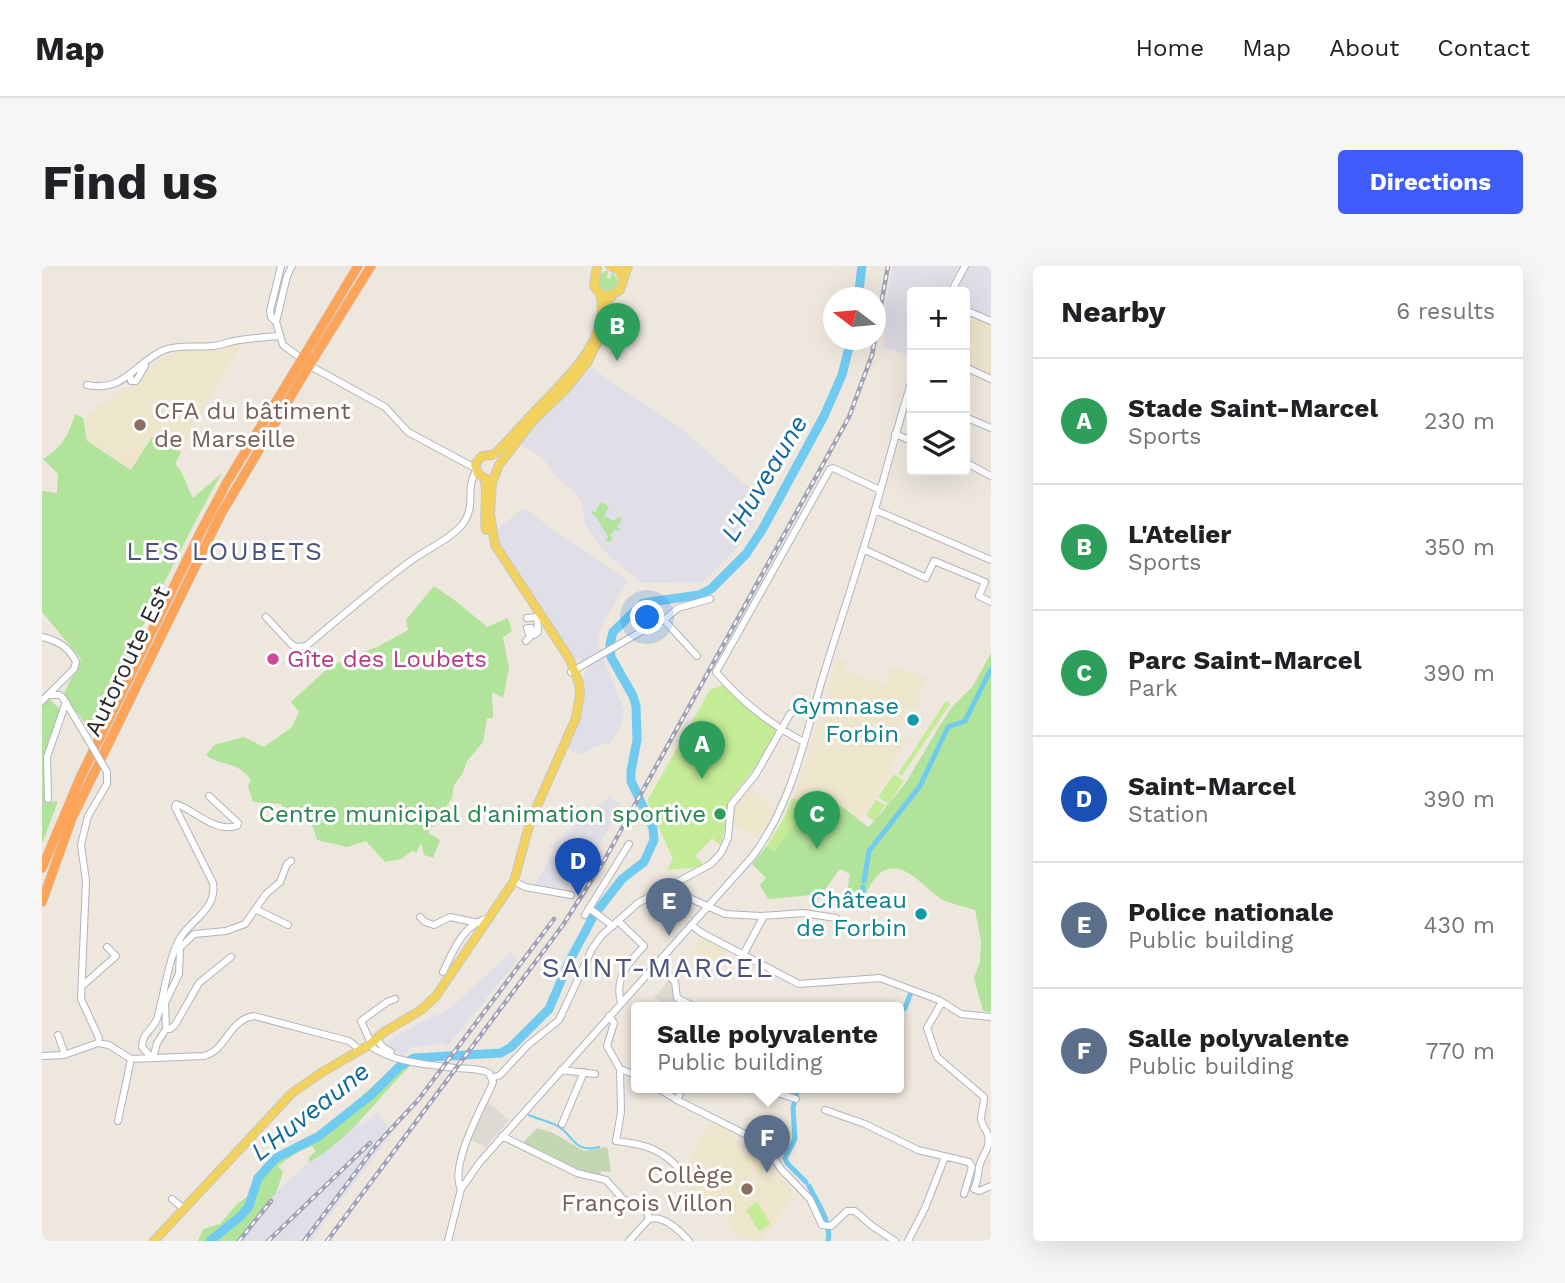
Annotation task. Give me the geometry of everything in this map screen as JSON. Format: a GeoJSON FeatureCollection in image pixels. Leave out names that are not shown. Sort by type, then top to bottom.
{"type":"FeatureCollection","features":[{"type":"Feature","properties":{"kind":"highway","name":"Autoroute Est"},"geometry":{"type":"LineString","coordinates":[[42,902],[72,818],[198,560],[356,266]]}},
{"type":"Feature","properties":{"kind":"highway","name":"Autoroute Est"},"geometry":{"type":"LineString","coordinates":[[42,868],[63,813],[227,482],[371,266]]}},
{"type":"Feature","properties":{"kind":"main road"},"geometry":{"type":"LineString","coordinates":[[154,1241],[292,1093],[421,1010],[436,996],[514,881],[530,822],[573,727],[579,707],[579,683],[546,623],[498,552],[490,525],[486,484],[479,458],[497,452],[579,364],[597,329],[602,305],[600,293],[593,282],[596,269],[613,266],[623,277]]}},
{"type":"Feature","properties":{"kind":"main road"},"geometry":{"type":"LineString","coordinates":[[482,474],[498,472],[499,465],[531,423],[564,391],[587,362],[601,335],[607,306],[612,296],[620,290],[628,266]]}},
{"type":"Feature","properties":{"kind":"main road"},"geometry":{"type":"LineString","coordinates":[[600,293],[612,296]]}},
{"type":"Feature","properties":{"kind":"main road"},"geometry":{"type":"LineString","coordinates":[[492,455],[499,465]]}},
{"type":"Feature","properties":{"kind":"main road"},"geometry":{"type":"LineString","coordinates":[[488,502],[486,527],[494,553],[532,618],[550,634]]}},
{"type":"Feature","properties":{"kind":"main road"},"geometry":{"type":"LineString","coordinates":[[532,618],[546,623]]}},
{"type":"Feature","properties":{"kind":"street"},"geometry":{"type":"LineString","coordinates":[[276,322],[270,311],[281,266]]}},
{"type":"Feature","properties":{"kind":"street"},"geometry":{"type":"LineString","coordinates":[[954,287],[965,266]]}},
{"type":"Feature","properties":{"kind":"street"},"geometry":{"type":"LineString","coordinates":[[265,617],[292,645],[306,646],[381,583],[460,528],[468,517],[472,503],[469,484],[482,474],[408,432],[385,407],[297,357],[283,345],[276,322],[289,268]]}},
{"type":"Feature","properties":{"kind":"street"},"geometry":{"type":"LineString","coordinates":[[970,312],[991,321]]}},
{"type":"Feature","properties":{"kind":"street"},"geometry":{"type":"LineString","coordinates":[[87,385],[110,385],[130,376],[156,355],[173,348],[216,346],[238,340],[279,336]]}},
{"type":"Feature","properties":{"kind":"street"},"geometry":{"type":"LineString","coordinates":[[970,370],[991,379]]}},
{"type":"Feature","properties":{"kind":"street"},"geometry":{"type":"LineString","coordinates":[[448,1241],[461,1189],[480,1162],[752,857],[775,822],[788,793],[875,510],[895,434],[907,402]]}},
{"type":"Feature","properties":{"kind":"street"},"geometry":{"type":"LineString","coordinates":[[970,419],[991,428]]}},
{"type":"Feature","properties":{"kind":"street"},"geometry":{"type":"LineString","coordinates":[[895,434],[907,438]]}},
{"type":"Feature","properties":{"kind":"street"},"geometry":{"type":"LineString","coordinates":[[458,458],[479,458]]}},
{"type":"Feature","properties":{"kind":"street"},"geometry":{"type":"LineString","coordinates":[[970,465],[991,476]]}},
{"type":"Feature","properties":{"kind":"street"},"geometry":{"type":"LineString","coordinates":[[804,742],[782,731],[718,675],[830,469],[880,490]]}},
{"type":"Feature","properties":{"kind":"street"},"geometry":{"type":"LineString","coordinates":[[875,510],[991,560]]}},
{"type":"Feature","properties":{"kind":"street"},"geometry":{"type":"LineString","coordinates":[[863,549],[926,578],[934,561],[985,582],[978,596],[991,602]]}},
{"type":"Feature","properties":{"kind":"street"},"geometry":{"type":"LineString","coordinates":[[982,556],[991,554]]}},
{"type":"Feature","properties":{"kind":"street"},"geometry":{"type":"LineString","coordinates":[[573,671],[664,621],[678,608],[710,599]]}},
{"type":"Feature","properties":{"kind":"street"},"geometry":{"type":"LineString","coordinates":[[526,641],[530,636],[527,628],[531,628],[534,635],[538,632],[532,618]]}},
{"type":"Feature","properties":{"kind":"street"},"geometry":{"type":"LineString","coordinates":[[664,621],[697,656]]}},
{"type":"Feature","properties":{"kind":"street"},"geometry":{"type":"LineString","coordinates":[[42,637],[70,650],[76,662],[74,669],[42,701]]}},
{"type":"Feature","properties":{"kind":"street"},"geometry":{"type":"LineString","coordinates":[[48,695],[60,695],[66,702],[107,772],[105,788],[88,816],[82,837],[86,881],[82,1004],[99,1038],[98,1043]]}},
{"type":"Feature","properties":{"kind":"street"},"geometry":{"type":"LineString","coordinates":[[48,799],[47,757],[66,702]]}},
{"type":"Feature","properties":{"kind":"street"},"geometry":{"type":"LineString","coordinates":[[492,1078],[500,1074],[528,1045],[559,1020],[595,944],[615,923],[638,903],[711,863],[721,853],[728,838],[731,805],[756,774],[790,714]]}},
{"type":"Feature","properties":{"kind":"street"},"geometry":{"type":"LineString","coordinates":[[153,1058],[142,1047],[143,1037],[155,1026],[181,935],[206,911],[214,891],[213,883],[175,807],[176,804],[219,826],[231,828],[238,823],[209,796]]}},
{"type":"Feature","properties":{"kind":"street"},"geometry":{"type":"LineString","coordinates":[[621,1002],[621,973],[644,946],[615,923],[589,911],[629,844]]}},
{"type":"Feature","properties":{"kind":"street"},"geometry":{"type":"LineString","coordinates":[[153,1058],[157,1042],[166,1029],[165,1003],[179,974],[180,948],[194,934],[240,927],[250,920],[266,894],[280,882],[287,864],[291,861]]}},
{"type":"Feature","properties":{"kind":"street"},"geometry":{"type":"LineString","coordinates":[[514,881],[526,887],[571,895]]}},
{"type":"Feature","properties":{"kind":"street"},"geometry":{"type":"LineString","coordinates":[[678,893],[725,914],[763,916],[803,913],[836,918]]}},
{"type":"Feature","properties":{"kind":"street"},"geometry":{"type":"LineString","coordinates":[[257,910],[288,925]]}},
{"type":"Feature","properties":{"kind":"street"},"geometry":{"type":"LineString","coordinates":[[743,955],[763,916]]}},
{"type":"Feature","properties":{"kind":"street"},"geometry":{"type":"LineString","coordinates":[[420,917],[434,925],[450,917],[478,923]]}},
{"type":"Feature","properties":{"kind":"street"},"geometry":{"type":"LineString","coordinates":[[443,972],[458,942],[478,923],[490,918]]}},
{"type":"Feature","properties":{"kind":"street"},"geometry":{"type":"LineString","coordinates":[[691,925],[802,985],[874,977],[942,1002],[961,1014],[991,1017]]}},
{"type":"Feature","properties":{"kind":"street"},"geometry":{"type":"LineString","coordinates":[[82,986],[116,957],[107,947]]}},
{"type":"Feature","properties":{"kind":"street"},"geometry":{"type":"LineString","coordinates":[[166,1029],[175,1024],[199,983],[231,957]]}},
{"type":"Feature","properties":{"kind":"street"},"geometry":{"type":"LineString","coordinates":[[657,962],[676,982],[677,998],[685,1002]]}},
{"type":"Feature","properties":{"kind":"street"},"geometry":{"type":"LineString","coordinates":[[395,999],[361,1021],[372,1042],[385,1054],[417,1063],[480,1069],[489,1073],[492,1078],[491,1087],[462,1152],[458,1180],[461,1189]]}},
{"type":"Feature","properties":{"kind":"street"},"geometry":{"type":"LineString","coordinates":[[942,1002],[927,1028],[937,1057],[984,1097],[985,1109],[981,1118],[988,1133],[989,1147],[980,1164],[974,1189]]}},
{"type":"Feature","properties":{"kind":"street"},"geometry":{"type":"LineString","coordinates":[[609,1016],[614,1023],[607,1046],[623,1070],[631,1073]]}},
{"type":"Feature","properties":{"kind":"street"},"geometry":{"type":"LineString","coordinates":[[42,1056],[65,1055],[98,1043],[109,1045],[131,1059],[210,1055],[234,1025],[249,1017],[259,1017],[349,1041],[360,1050]]}},
{"type":"Feature","properties":{"kind":"street"},"geometry":{"type":"LineString","coordinates":[[58,1035],[65,1055]]}},
{"type":"Feature","properties":{"kind":"street"},"geometry":{"type":"LineString","coordinates":[[342,1040],[349,1046],[352,1055]]}},
{"type":"Feature","properties":{"kind":"street"},"geometry":{"type":"LineString","coordinates":[[118,1121],[131,1059]]}},
{"type":"Feature","properties":{"kind":"street"},"geometry":{"type":"LineString","coordinates":[[623,1070],[631,1069]]}},
{"type":"Feature","properties":{"kind":"street"},"geometry":{"type":"LineString","coordinates":[[561,1070],[595,1074]]}},
{"type":"Feature","properties":{"kind":"street"},"geometry":{"type":"LineString","coordinates":[[623,1070],[621,1112],[616,1141],[647,1145],[659,1150],[682,1172]]}},
{"type":"Feature","properties":{"kind":"street"},"geometry":{"type":"LineString","coordinates":[[562,1124],[584,1072]]}},
{"type":"Feature","properties":{"kind":"street"},"geometry":{"type":"LineString","coordinates":[[666,1093],[765,1144],[781,1169],[810,1199],[820,1222],[828,1226],[847,1211],[855,1211],[894,1241]]}},
{"type":"Feature","properties":{"kind":"street"},"geometry":{"type":"LineString","coordinates":[[677,1100],[680,1093]]}},
{"type":"Feature","properties":{"kind":"street"},"geometry":{"type":"LineString","coordinates":[[777,1093],[794,1099]]}},
{"type":"Feature","properties":{"kind":"street"},"geometry":{"type":"LineString","coordinates":[[825,1110],[865,1124],[912,1148],[968,1162],[972,1167],[964,1194]]}},
{"type":"Feature","properties":{"kind":"street"},"geometry":{"type":"LineString","coordinates":[[502,1136],[577,1173],[608,1181],[623,1199],[646,1209],[649,1219]]}},
{"type":"Feature","properties":{"kind":"street"},"geometry":{"type":"LineString","coordinates":[[908,1241],[925,1208],[945,1157]]}},
{"type":"Feature","properties":{"kind":"street"},"geometry":{"type":"LineString","coordinates":[[970,1176],[974,1189]]}},
{"type":"Feature","properties":{"kind":"street"},"geometry":{"type":"LineString","coordinates":[[974,1189],[979,1191],[991,1186]]}},
{"type":"Feature","properties":{"kind":"street"},"geometry":{"type":"LineString","coordinates":[[172,1199],[184,1209]]}},
{"type":"Feature","properties":{"kind":"street"},"geometry":{"type":"LineString","coordinates":[[629,1241],[649,1219],[656,1218],[689,1241]]}},
{"type":"Feature","properties":{"kind":"shaded area"},"geometry":{"type":"Polygon","coordinates":[[[893,266],[959,266],[948,287],[907,287],[907,355],[886,349],[886,304],[893,266]]]}},
{"type":"Feature","properties":{"kind":"shaded area"},"geometry":{"type":"Polygon","coordinates":[[[970,266],[991,266],[991,318],[970,309],[970,287],[959,287],[970,266]]]}},
{"type":"Feature","properties":{"kind":"shaded area"},"geometry":{"type":"Polygon","coordinates":[[[970,314],[991,324],[991,375],[970,365],[970,314]]]}},
{"type":"Feature","properties":{"kind":"shaded area","name":"CFA du bâtiment de Marseille"},"geometry":{"type":"Polygon","coordinates":[[[241,344],[151,507],[132,470],[87,441],[83,418],[126,387],[130,389],[138,383],[144,373],[164,357],[182,351],[215,350],[241,344]]]}},
{"type":"Feature","properties":{"kind":"shaded area"},"geometry":{"type":"Polygon","coordinates":[[[592,368],[684,431],[743,483],[768,496],[737,548],[703,582],[642,583],[608,555],[590,533],[585,523],[581,499],[552,472],[543,458],[519,443],[592,368]]]}},
{"type":"Feature","properties":{"kind":"shaded area"},"geometry":{"type":"Polygon","coordinates":[[[523,508],[628,581],[605,619],[598,637],[599,647],[624,710],[622,722],[610,745],[603,743],[578,755],[567,747],[582,681],[588,668],[584,661],[574,659],[499,547],[493,533],[523,508]]]}},
{"type":"Feature","properties":{"kind":"shaded area"},"geometry":{"type":"Polygon","coordinates":[[[838,657],[847,662],[844,671],[885,684],[891,666],[926,677],[916,710],[906,707],[897,735],[911,740],[917,724],[912,740],[909,744],[904,743],[891,769],[893,771],[859,822],[841,806],[830,803],[811,804],[794,798],[817,724],[821,723],[830,695],[827,691],[838,657]]]}},
{"type":"Feature","properties":{"kind":"shaded area"},"geometry":{"type":"Polygon","coordinates":[[[747,787],[775,810],[758,839],[731,822],[735,803],[747,787]]]}},
{"type":"Feature","properties":{"kind":"shaded area"},"geometry":{"type":"Polygon","coordinates":[[[610,796],[622,806],[577,884],[571,882],[566,890],[535,884],[554,851],[549,847],[610,796]]]}},
{"type":"Feature","properties":{"kind":"shaded area"},"geometry":{"type":"Polygon","coordinates":[[[701,936],[725,949],[718,963],[693,950],[701,936]]]}},
{"type":"Feature","properties":{"kind":"shaded area"},"geometry":{"type":"Polygon","coordinates":[[[511,952],[518,959],[447,1047],[443,1044],[411,1047],[404,1056],[391,1049],[388,1041],[435,1015],[441,1015],[511,952]]]}},
{"type":"Feature","properties":{"kind":"shaded area"},"geometry":{"type":"Polygon","coordinates":[[[670,979],[673,1002],[662,1002],[654,998],[670,979]]]}},
{"type":"Feature","properties":{"kind":"shaded area"},"geometry":{"type":"Polygon","coordinates":[[[487,1101],[509,1120],[486,1147],[470,1140],[487,1101]]]}},
{"type":"Feature","properties":{"kind":"shaded area"},"geometry":{"type":"Polygon","coordinates":[[[378,1112],[392,1133],[310,1241],[236,1241],[276,1193],[309,1162],[358,1122],[362,1125],[378,1112]]]}},
{"type":"Feature","properties":{"kind":"shaded area","name":"Collège François Villon"},"geometry":{"type":"Polygon","coordinates":[[[709,1122],[734,1131],[731,1138],[764,1153],[794,1195],[760,1241],[741,1239],[735,1234],[726,1210],[697,1194],[683,1171],[709,1122]]]}},
{"type":"Feature","properties":{"kind":"green space"},"geometry":{"type":"Polygon","coordinates":[[[608,271],[607,278],[610,279],[612,272],[617,278],[617,284],[611,291],[602,289],[598,284],[600,275],[608,271]]]}},
{"type":"Feature","properties":{"kind":"green space"},"geometry":{"type":"Polygon","coordinates":[[[75,414],[83,418],[87,441],[131,470],[152,437],[181,452],[175,464],[193,498],[222,473],[89,728],[63,695],[81,659],[42,612],[42,491],[57,493],[58,474],[43,459],[64,440],[75,414]]]}},
{"type":"Feature","properties":{"kind":"green space"},"geometry":{"type":"Polygon","coordinates":[[[601,502],[609,506],[604,516],[614,521],[619,516],[622,519],[617,527],[619,531],[615,529],[609,542],[605,540],[608,537],[595,515],[592,515],[592,511],[595,512],[601,502]]]}},
{"type":"Feature","properties":{"kind":"green space"},"geometry":{"type":"Polygon","coordinates":[[[434,586],[487,627],[508,618],[512,631],[503,637],[509,668],[503,698],[492,692],[493,718],[487,718],[483,742],[467,761],[463,773],[454,785],[452,798],[428,833],[440,840],[433,858],[424,855],[421,843],[416,853],[412,851],[401,859],[385,862],[366,841],[347,847],[317,840],[308,811],[281,811],[282,804],[253,802],[248,786],[251,780],[245,773],[206,755],[214,745],[244,737],[264,747],[292,727],[299,712],[291,702],[326,670],[408,630],[406,620],[434,586]]]}},
{"type":"Feature","properties":{"kind":"green space"},"geometry":{"type":"Polygon","coordinates":[[[991,653],[991,1012],[983,1011],[974,978],[980,962],[981,941],[975,910],[943,900],[912,876],[895,868],[886,870],[874,879],[859,910],[846,897],[850,874],[840,869],[818,899],[812,895],[768,899],[760,885],[766,878],[752,864],[767,846],[774,851],[811,804],[829,803],[840,806],[869,827],[905,784],[952,707],[973,686],[991,653]]]}},
{"type":"Feature","properties":{"kind":"green space"},"geometry":{"type":"Polygon","coordinates":[[[725,684],[777,729],[762,758],[728,802],[720,845],[712,838],[695,856],[703,864],[700,867],[667,870],[673,859],[647,801],[710,690],[725,684]]]}},
{"type":"Feature","properties":{"kind":"green space"},"geometry":{"type":"Polygon","coordinates":[[[49,698],[60,710],[44,759],[45,803],[58,801],[42,844],[42,705],[49,698]]]}},
{"type":"Feature","properties":{"kind":"green space"},"geometry":{"type":"Polygon","coordinates":[[[946,701],[950,704],[902,776],[898,774],[946,701]]]}},
{"type":"Feature","properties":{"kind":"green space"},"geometry":{"type":"Polygon","coordinates":[[[894,774],[904,781],[888,804],[878,797],[894,774]]]}},
{"type":"Feature","properties":{"kind":"green space"},"geometry":{"type":"Polygon","coordinates":[[[792,798],[811,804],[774,852],[767,846],[784,818],[792,798]]]}},
{"type":"Feature","properties":{"kind":"green space"},"geometry":{"type":"Polygon","coordinates":[[[876,800],[885,805],[874,821],[866,815],[876,800]]]}},
{"type":"Feature","properties":{"kind":"green space"},"geometry":{"type":"Polygon","coordinates":[[[399,1062],[410,1066],[337,1143],[309,1162],[309,1157],[316,1151],[312,1146],[278,1166],[283,1172],[276,1193],[236,1241],[198,1241],[203,1229],[220,1224],[273,1166],[291,1150],[311,1142],[399,1062]]]}},
{"type":"Feature","properties":{"kind":"green space"},"geometry":{"type":"Polygon","coordinates":[[[537,1128],[553,1133],[584,1151],[606,1147],[611,1172],[601,1171],[600,1177],[579,1172],[522,1144],[537,1128]]]}},
{"type":"Feature","properties":{"kind":"green space"},"geometry":{"type":"Polygon","coordinates":[[[757,1202],[771,1224],[759,1231],[746,1210],[757,1202]]]}},
{"type":"Feature","properties":{"kind":"waterway","name":"L'Huveaune"},"geometry":{"type":"LineString","coordinates":[[859,287],[862,266]]}},
{"type":"Feature","properties":{"kind":"waterway","name":"L'Huveaune"},"geometry":{"type":"LineString","coordinates":[[210,1241],[242,1215],[249,1206],[258,1178],[276,1158],[319,1136],[372,1094],[400,1066],[414,1058],[501,1053],[511,1047],[549,1009],[569,962],[594,915],[622,879],[644,862],[654,840],[653,828],[631,781],[637,740],[636,706],[611,657],[613,632],[643,603],[699,595],[711,589],[746,554],[762,530],[824,416],[842,375],[848,350]]}},
{"type":"Feature","properties":{"kind":"waterway"},"geometry":{"type":"LineString","coordinates":[[864,881],[869,851],[920,786],[948,727],[965,721],[991,669]]}},
{"type":"Feature","properties":{"kind":"waterway"},"geometry":{"type":"LineString","coordinates":[[861,906],[863,887]]}},
{"type":"Feature","properties":{"kind":"waterway"},"geometry":{"type":"LineString","coordinates":[[904,1009],[912,990]]}},
{"type":"Feature","properties":{"kind":"waterway"},"geometry":{"type":"LineString","coordinates":[[797,1093],[793,1108],[795,1139],[785,1158],[806,1182]]}},
{"type":"Feature","properties":{"kind":"waterway"},"geometry":{"type":"LineString","coordinates":[[529,1115],[556,1125],[584,1148],[599,1147]]}},
{"type":"Feature","properties":{"kind":"waterway"},"geometry":{"type":"LineString","coordinates":[[809,1186],[826,1220],[828,1241]]}},
{"type":"Feature","properties":{"kind":"railway"},"geometry":{"type":"LineString","coordinates":[[327,1241],[563,925],[605,859],[849,417],[872,355],[888,266]]}},
{"type":"Feature","properties":{"kind":"railway"},"geometry":{"type":"LineString","coordinates":[[304,1241],[378,1143],[419,1099],[554,919]]}},
{"type":"Feature","properties":{"kind":"railway"},"geometry":{"type":"LineString","coordinates":[[268,1241],[370,1143]]}},
{"type":"Feature","properties":{"kind":"railway"},"geometry":{"type":"LineString","coordinates":[[239,1241],[271,1201]]}},
{"type":"Feature","properties":{"kind":"place","name":"L'Atelier"},"geometry":{"type":"Point","coordinates":[617,361]}},
{"type":"Feature","properties":{"kind":"place","name":"CFA du bâtiment de Marseille"},"geometry":{"type":"Point","coordinates":[140,425]}},
{"type":"Feature","properties":{"kind":"place","name":"Gîte des Loubets"},"geometry":{"type":"Point","coordinates":[273,659]}},
{"type":"Feature","properties":{"kind":"place","name":"Gymnase Forbin"},"geometry":{"type":"Point","coordinates":[913,720]}},
{"type":"Feature","properties":{"kind":"place","name":"Stade Saint-Marcel"},"geometry":{"type":"Point","coordinates":[702,779]}},
{"type":"Feature","properties":{"kind":"place","name":"Centre municipal d'animation sportive"},"geometry":{"type":"Point","coordinates":[720,814]}},
{"type":"Feature","properties":{"kind":"place","name":"Parc Saint-Marcel"},"geometry":{"type":"Point","coordinates":[817,849]}},
{"type":"Feature","properties":{"kind":"place","name":"Saint-Marcel"},"geometry":{"type":"Point","coordinates":[578,896]}},
{"type":"Feature","properties":{"kind":"place","name":"Château de Forbin"},"geometry":{"type":"Point","coordinates":[921,914]}},
{"type":"Feature","properties":{"kind":"place","name":"Police nationale"},"geometry":{"type":"Point","coordinates":[669,936]}},
{"type":"Feature","properties":{"kind":"place","name":"Salle polyvalente"},"geometry":{"type":"Point","coordinates":[767,1173]}},
{"type":"Feature","properties":{"kind":"place","name":"Collège François Villon"},"geometry":{"type":"Point","coordinates":[747,1189]}},
{"type":"Feature","properties":{"kind":"district","name":"LES LOUBETS"},"geometry":{"type":"Point","coordinates":[225,551]}},
{"type":"Feature","properties":{"kind":"district","name":"SAINT-MARCEL"},"geometry":{"type":"Point","coordinates":[658,967]}}]}
